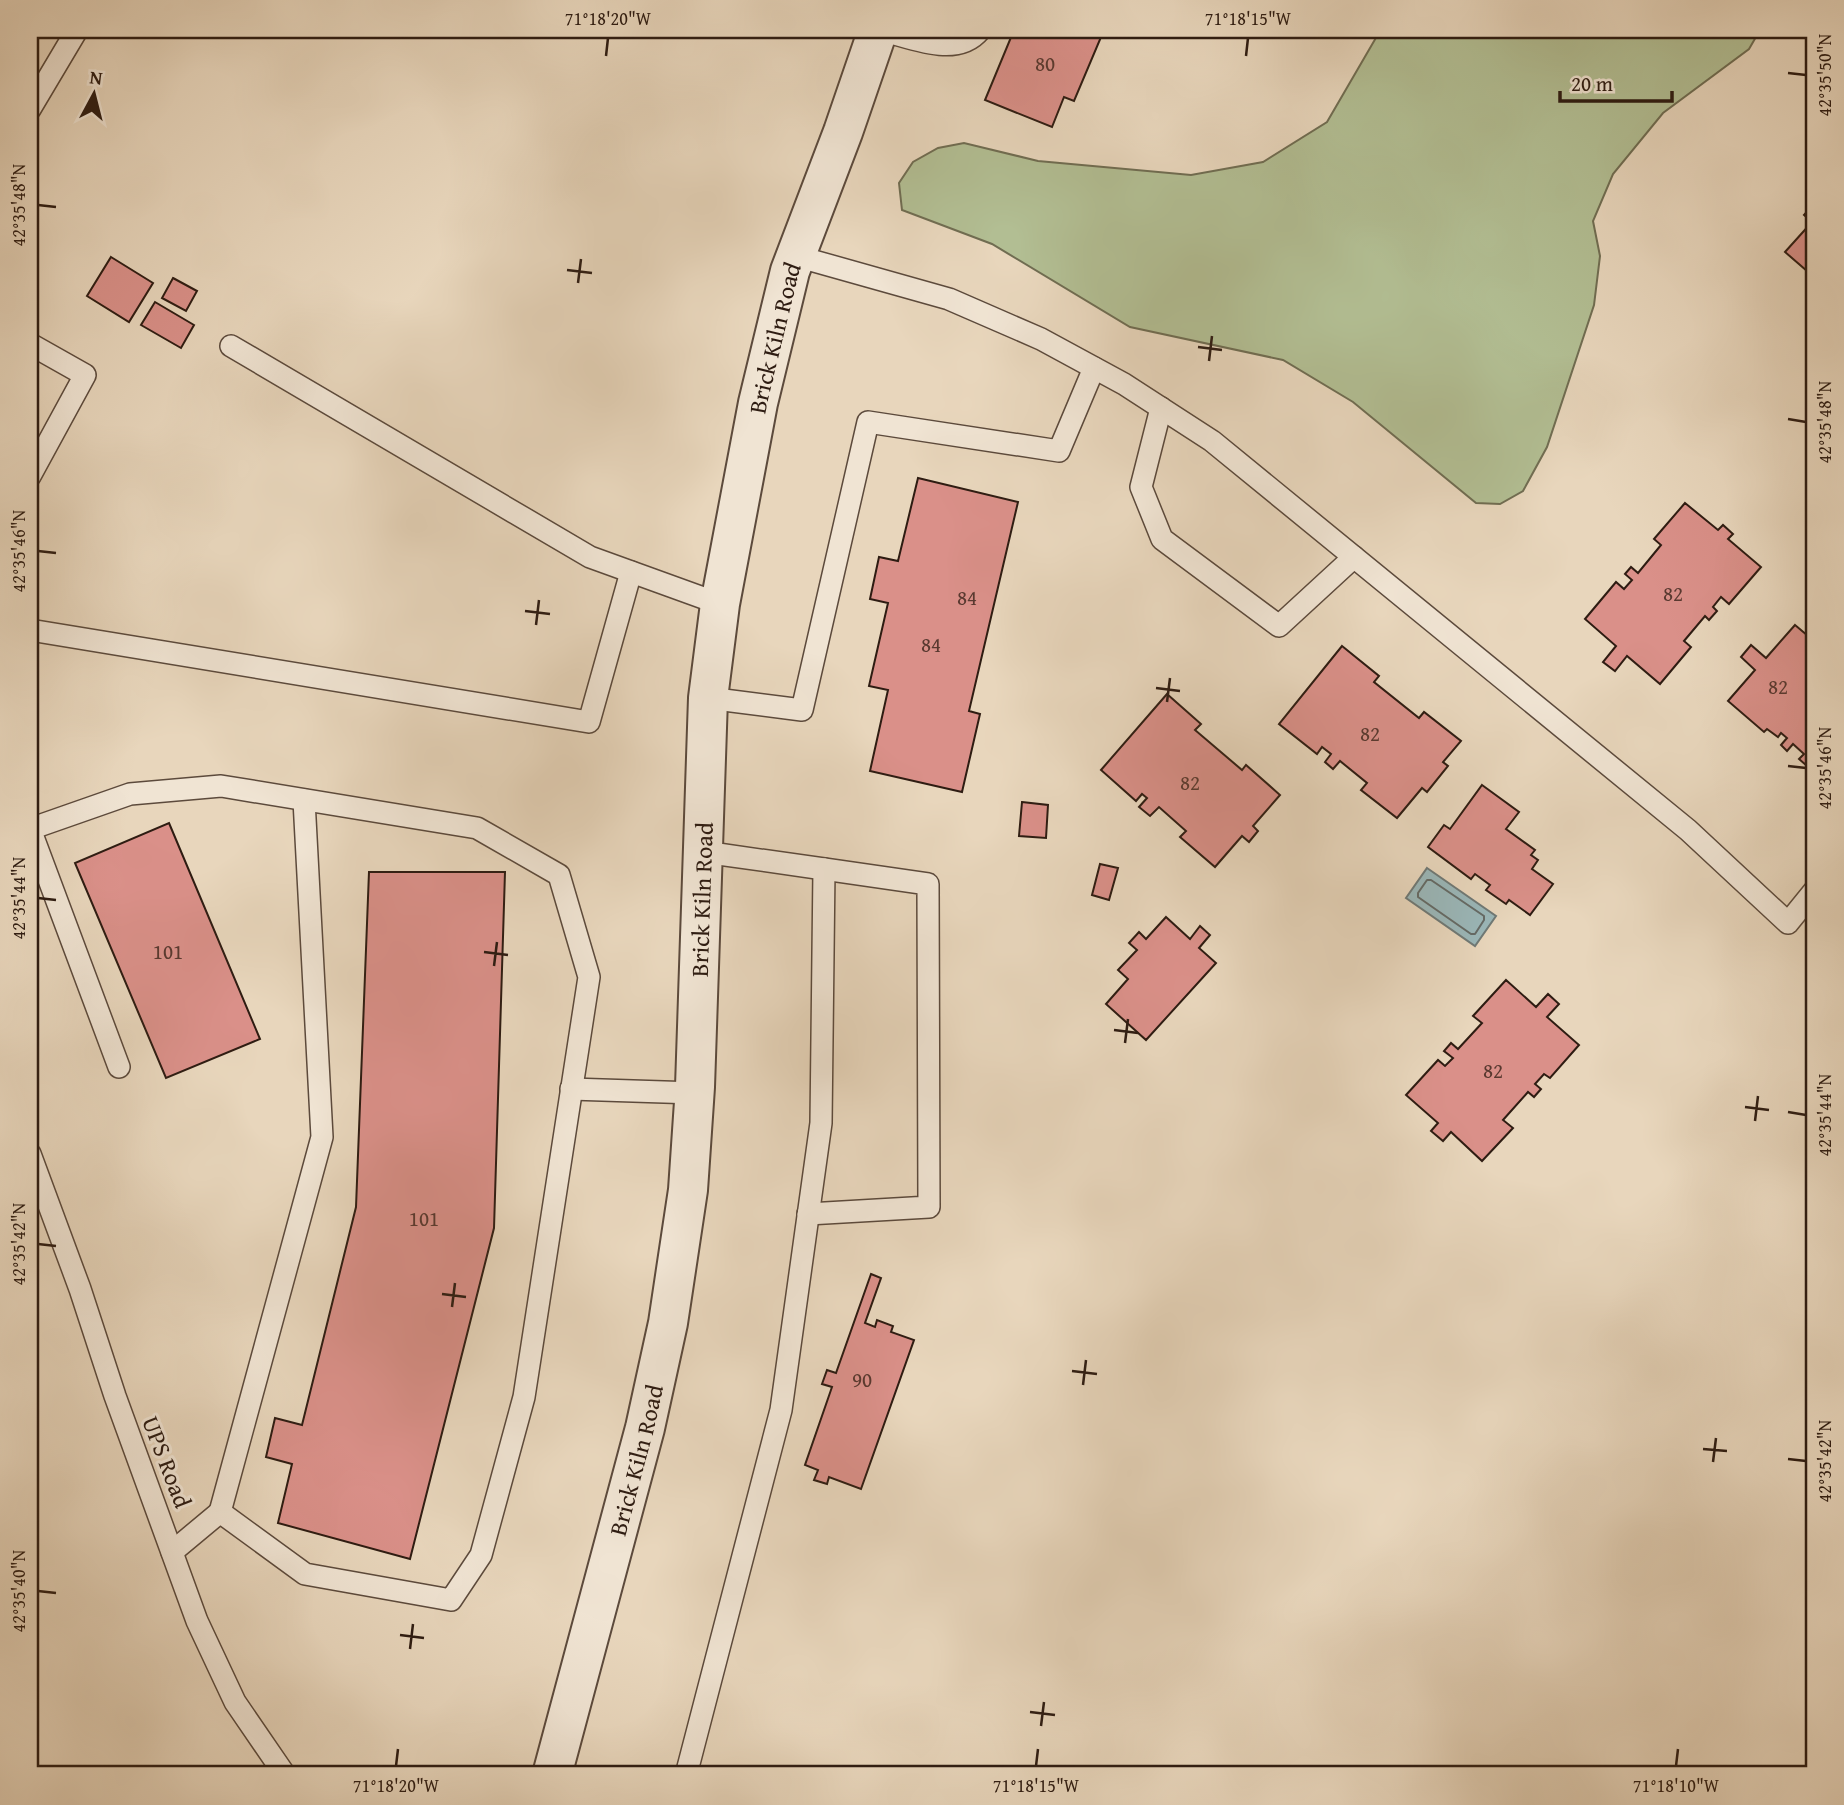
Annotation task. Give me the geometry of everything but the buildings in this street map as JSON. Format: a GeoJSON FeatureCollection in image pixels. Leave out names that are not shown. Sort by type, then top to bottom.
{"type":"FeatureCollection","features":[{"type":"Feature","properties":{"kind":"street","name":"Brick Kiln Road"},"geometry":{"type":"LineString","coordinates":[[552,1775],[645,1428],[668,1323],[688,1190],[695,1093],[708,698],[720,604],[758,402],[796,256],[879,30]]}},
{"type":"Feature","properties":{"kind":"lane"},"geometry":{"type":"LineString","coordinates":[[30,109],[77,30]]}},
{"type":"Feature","properties":{"kind":"lane"},"geometry":{"type":"LineString","coordinates":[[879,30],[946,45],[967,41],[980,30]]}},
{"type":"Feature","properties":{"kind":"lane"},"geometry":{"type":"LineString","coordinates":[[796,256],[949,299],[1041,339],[1161,408],[1212,441],[1688,830],[1788,923],[1814,891]]}},
{"type":"Feature","properties":{"kind":"lane"},"geometry":{"type":"LineString","coordinates":[[30,344],[85,375],[30,476]]}},
{"type":"Feature","properties":{"kind":"lane"},"geometry":{"type":"LineString","coordinates":[[230,346],[590,556],[720,604]]}},
{"type":"Feature","properties":{"kind":"lane"},"geometry":{"type":"LineString","coordinates":[[708,698],[802,710],[868,422],[1059,451],[1094,368]]}},
{"type":"Feature","properties":{"kind":"lane"},"geometry":{"type":"LineString","coordinates":[[1161,408],[1141,487],[1162,539],[1279,625],[1354,557]]}},
{"type":"Feature","properties":{"kind":"lane"},"geometry":{"type":"LineString","coordinates":[[30,630],[589,722],[631,572]]}},
{"type":"Feature","properties":{"kind":"lane"},"geometry":{"type":"LineString","coordinates":[[119,1067],[30,829],[130,794],[221,786],[477,828],[559,874],[589,977],[524,1397],[481,1555],[451,1600],[305,1574],[220,1512]]}},
{"type":"Feature","properties":{"kind":"lane"},"geometry":{"type":"LineString","coordinates":[[172,1552],[220,1512],[322,1137],[304,800]]}},
{"type":"Feature","properties":{"kind":"lane"},"geometry":{"type":"LineString","coordinates":[[704,852],[928,884],[929,1207],[808,1214]]}},
{"type":"Feature","properties":{"kind":"lane"},"geometry":{"type":"LineString","coordinates":[[686,1775],[781,1410],[821,1123],[824,869]]}},
{"type":"Feature","properties":{"kind":"lane"},"geometry":{"type":"LineString","coordinates":[[572,1089],[695,1093]]}},
{"type":"Feature","properties":{"kind":"lane","name":"UPS Road"},"geometry":{"type":"LineString","coordinates":[[30,1154],[80,1289],[114,1396],[197,1621],[236,1702],[285,1775]]}},
{"type":"Feature","properties":{"kind":"green space"},"geometry":{"type":"Polygon","coordinates":[[[1377,30],[1760,30],[1749,49],[1663,113],[1613,174],[1593,221],[1600,256],[1594,305],[1547,447],[1523,491],[1500,504],[1476,503],[1353,402],[1283,360],[1130,327],[992,244],[902,210],[899,183],[913,162],[938,148],[964,143],[1038,161],[1191,175],[1263,162],[1327,122],[1377,36],[1377,30]]]}},
{"type":"Feature","properties":{"kind":"water"},"geometry":{"type":"Polygon","coordinates":[[[1427,868],[1496,916],[1475,946],[1406,898],[1427,868]]]}}]}
